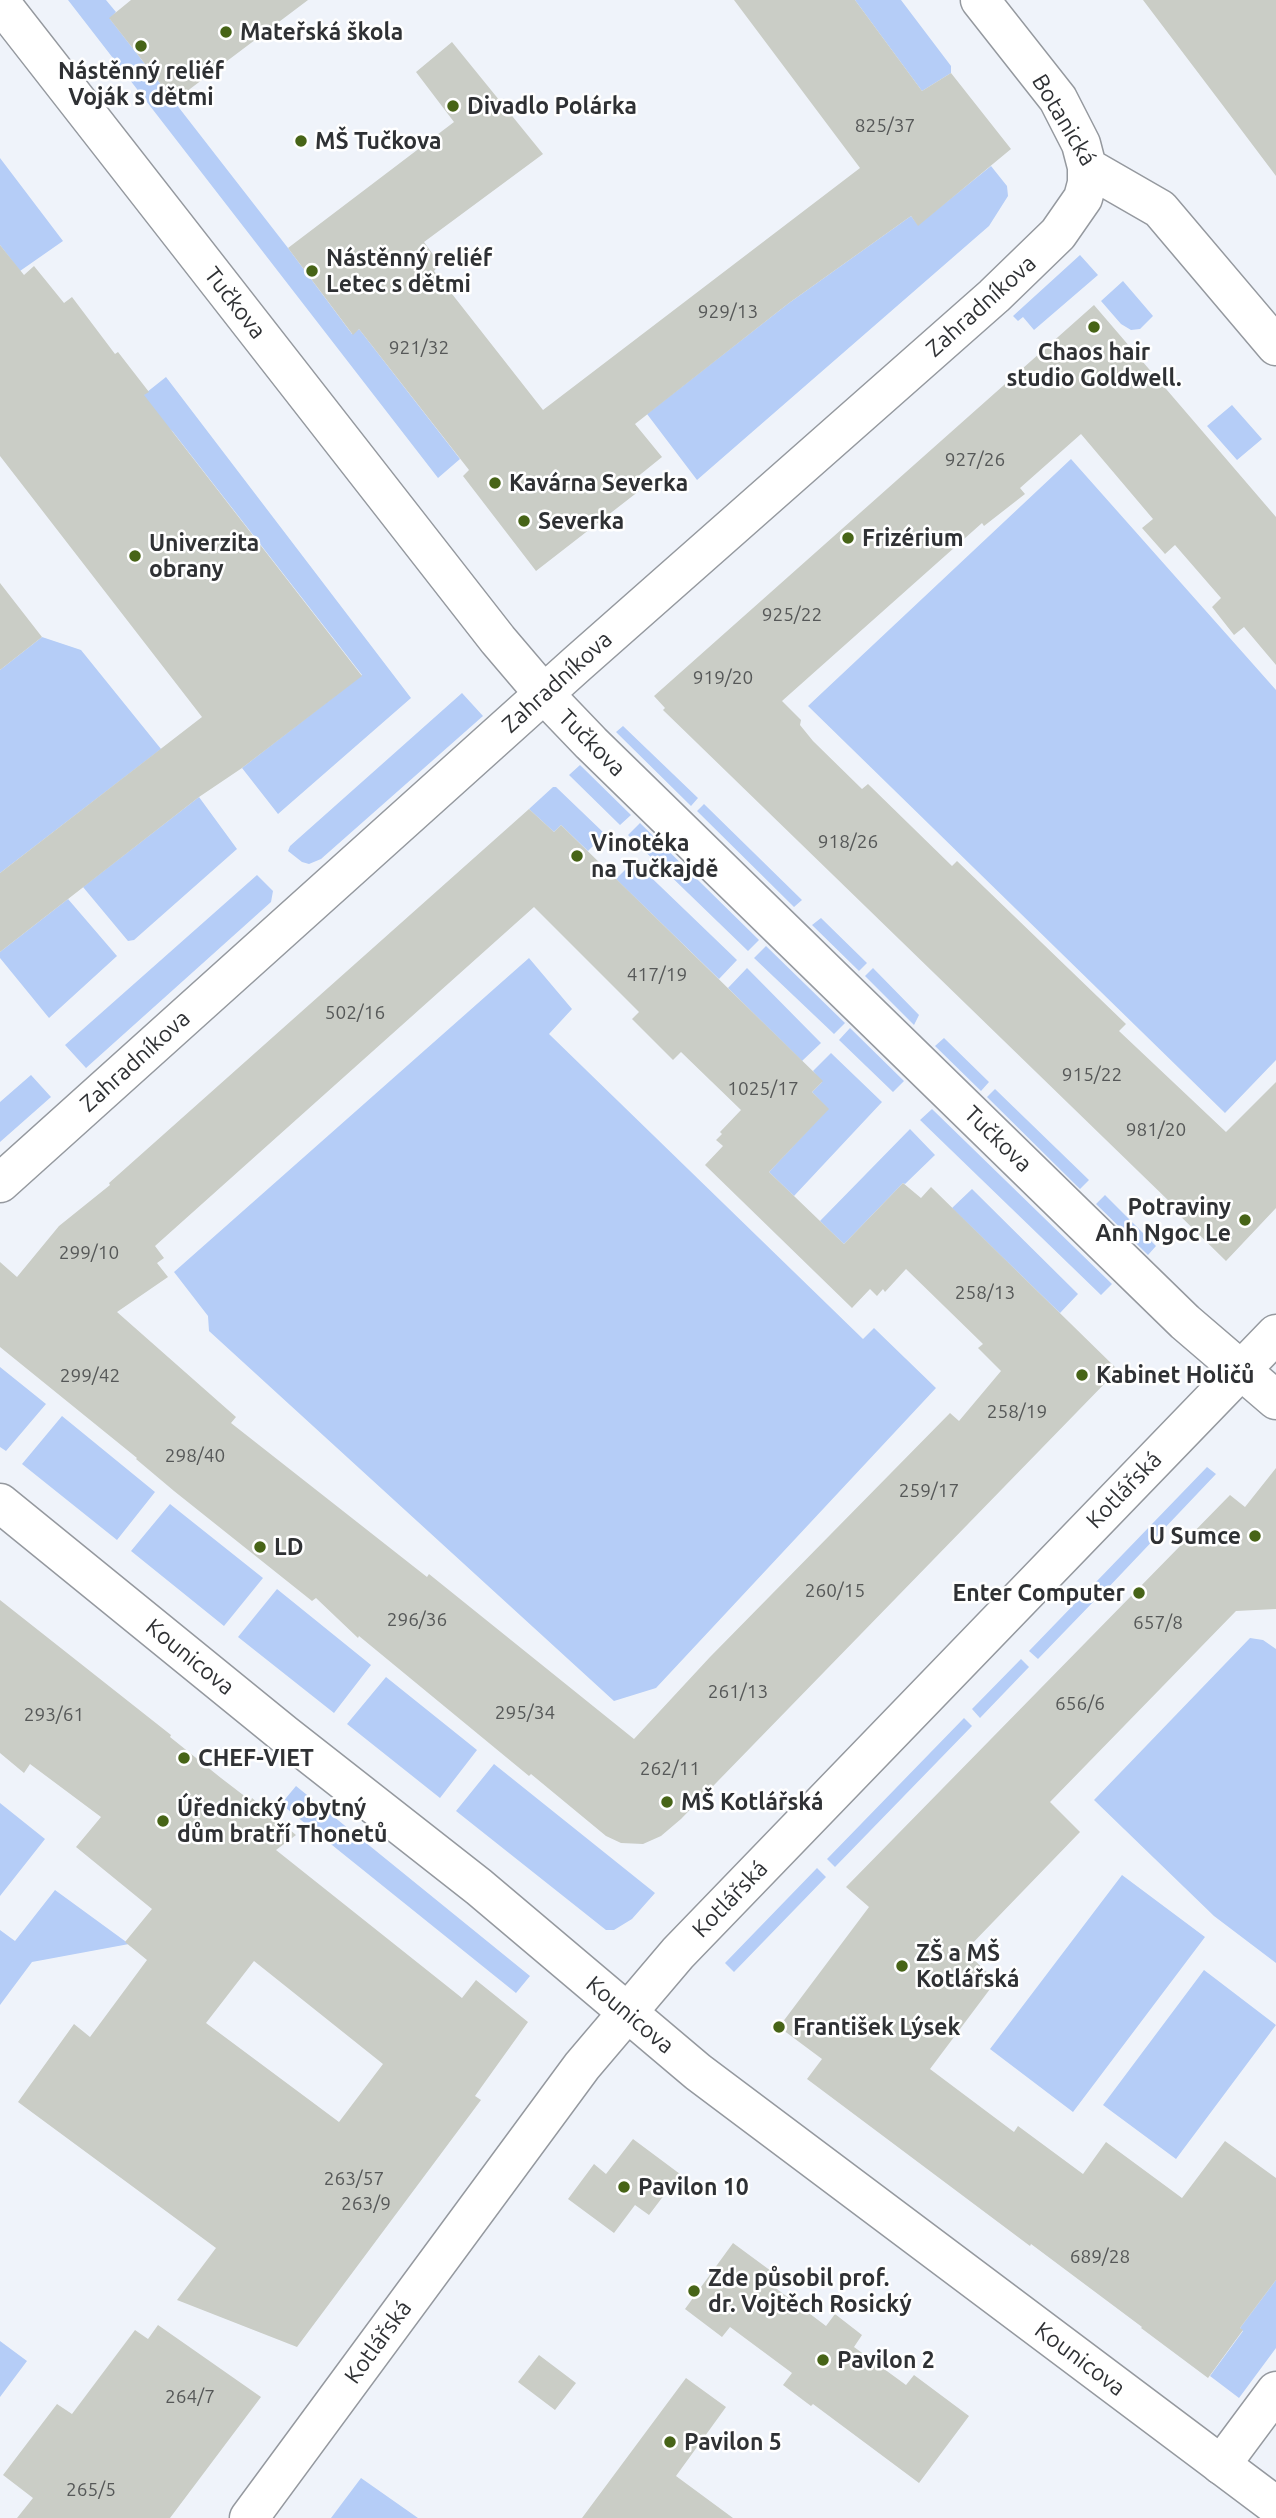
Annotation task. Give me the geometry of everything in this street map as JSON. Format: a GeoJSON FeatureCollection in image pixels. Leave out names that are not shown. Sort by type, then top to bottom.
{"type":"FeatureCollection","features":[{"type":"Feature","properties":{"kind":"street","name":"Botanická"},"geometry":{"type":"LineString","coordinates":[[980,0],[1058,99],[1081,144],[1087,167],[1160,209],[1276,346]]}},
{"type":"Feature","properties":{"kind":"street","name":"Tučkova"},"geometry":{"type":"LineString","coordinates":[[0,2],[498,640],[544,694],[591,743],[1175,1312],[1276,1400]]}},
{"type":"Feature","properties":{"kind":"street","name":"Zahradníkova"},"geometry":{"type":"LineString","coordinates":[[0,1183],[544,694],[995,296],[1058,233],[1083,198],[1087,167]]}},
{"type":"Feature","properties":{"kind":"street","name":"Kotlářská"},"geometry":{"type":"LineString","coordinates":[[248,2518],[582,2066],[678,1953],[1276,1334]]}},
{"type":"Feature","properties":{"kind":"street","name":"Kounicova"},"geometry":{"type":"LineString","coordinates":[[0,1503],[284,1734],[479,1886],[698,2072],[1276,2506]]}},
{"type":"Feature","properties":{"kind":"street"},"geometry":{"type":"LineString","coordinates":[[1220,2465],[1276,2391]]}},
{"type":"Feature","properties":{"kind":"shaded area"},"geometry":{"type":"Polygon","coordinates":[[[68,0],[106,0],[116,12],[110,19],[352,334],[359,329],[460,459],[438,478],[68,0]]]}},
{"type":"Feature","properties":{"kind":"shaded area"},"geometry":{"type":"Polygon","coordinates":[[[855,0],[901,0],[951,66],[951,73],[922,91],[855,0]]]}},
{"type":"Feature","properties":{"kind":"shaded area"},"geometry":{"type":"Polygon","coordinates":[[[0,158],[63,241],[20,271],[0,245],[0,158]]]}},
{"type":"Feature","properties":{"kind":"shaded area"},"geometry":{"type":"Polygon","coordinates":[[[991,166],[1007,186],[1008,196],[989,226],[697,480],[647,414],[789,303],[911,216],[918,225],[991,166]]]}},
{"type":"Feature","properties":{"kind":"shaded area"},"geometry":{"type":"Polygon","coordinates":[[[1080,255],[1098,275],[1034,330],[1023,317],[1018,321],[1013,316],[1080,255]]]}},
{"type":"Feature","properties":{"kind":"shaded area"},"geometry":{"type":"Polygon","coordinates":[[[1123,281],[1153,316],[1140,329],[1131,330],[1121,324],[1101,301],[1123,281]]]}},
{"type":"Feature","properties":{"kind":"shaded area"},"geometry":{"type":"Polygon","coordinates":[[[166,377],[411,698],[278,814],[242,768],[362,675],[173,432],[137,400],[166,377]]]}},
{"type":"Feature","properties":{"kind":"shaded area"},"geometry":{"type":"Polygon","coordinates":[[[1232,405],[1262,439],[1237,460],[1207,426],[1232,405]]]}},
{"type":"Feature","properties":{"kind":"shaded area"},"geometry":{"type":"Polygon","coordinates":[[[1071,459],[1276,690],[1276,1060],[1225,1113],[808,706],[1071,459]]]}},
{"type":"Feature","properties":{"kind":"shaded area"},"geometry":{"type":"Polygon","coordinates":[[[42,637],[81,650],[161,749],[0,873],[0,670],[42,637]]]}},
{"type":"Feature","properties":{"kind":"shaded area"},"geometry":{"type":"Polygon","coordinates":[[[462,693],[483,716],[321,859],[309,864],[288,851],[290,846],[462,693]]]}},
{"type":"Feature","properties":{"kind":"shaded area"},"geometry":{"type":"Polygon","coordinates":[[[623,726],[698,798],[691,806],[616,732],[623,726]]]}},
{"type":"Feature","properties":{"kind":"shaded area"},"geometry":{"type":"Polygon","coordinates":[[[580,765],[631,815],[620,825],[569,775],[580,765]]]}},
{"type":"Feature","properties":{"kind":"shaded area"},"geometry":{"type":"Polygon","coordinates":[[[553,787],[605,834],[588,851],[561,825],[554,832],[529,809],[553,787]]]}},
{"type":"Feature","properties":{"kind":"shaded area"},"geometry":{"type":"Polygon","coordinates":[[[199,797],[237,849],[134,940],[128,941],[83,887],[199,797]]]}},
{"type":"Feature","properties":{"kind":"shaded area"},"geometry":{"type":"Polygon","coordinates":[[[704,804],[802,900],[794,907],[697,811],[704,804]]]}},
{"type":"Feature","properties":{"kind":"shaded area"},"geometry":{"type":"Polygon","coordinates":[[[640,823],[759,940],[748,951],[628,835],[640,823]]]}},
{"type":"Feature","properties":{"kind":"shaded area"},"geometry":{"type":"Polygon","coordinates":[[[634,861],[737,960],[719,979],[616,879],[634,861]]]}},
{"type":"Feature","properties":{"kind":"shaded area"},"geometry":{"type":"Polygon","coordinates":[[[257,875],[273,891],[271,902],[86,1068],[65,1045],[257,875]]]}},
{"type":"Feature","properties":{"kind":"shaded area"},"geometry":{"type":"Polygon","coordinates":[[[68,899],[117,956],[49,1018],[0,958],[0,952],[68,899]]]}},
{"type":"Feature","properties":{"kind":"shaded area"},"geometry":{"type":"Polygon","coordinates":[[[821,918],[867,963],[859,971],[812,925],[821,918]]]}},
{"type":"Feature","properties":{"kind":"shaded area"},"geometry":{"type":"Polygon","coordinates":[[[766,946],[845,1023],[834,1034],[754,958],[766,946]]]}},
{"type":"Feature","properties":{"kind":"shaded area"},"geometry":{"type":"Polygon","coordinates":[[[529,958],[572,1009],[549,1034],[863,1339],[874,1328],[936,1388],[656,1688],[614,1701],[209,1331],[208,1316],[174,1272],[529,958]]]}},
{"type":"Feature","properties":{"kind":"shaded area"},"geometry":{"type":"Polygon","coordinates":[[[747,968],[821,1043],[802,1061],[728,988],[747,968]]]}},
{"type":"Feature","properties":{"kind":"shaded area"},"geometry":{"type":"Polygon","coordinates":[[[873,968],[919,1015],[914,1025],[865,976],[873,968]]]}},
{"type":"Feature","properties":{"kind":"shaded area"},"geometry":{"type":"Polygon","coordinates":[[[850,1028],[904,1081],[893,1092],[839,1040],[850,1028]]]}},
{"type":"Feature","properties":{"kind":"shaded area"},"geometry":{"type":"Polygon","coordinates":[[[944,1038],[989,1082],[981,1091],[935,1046],[944,1038]]]}},
{"type":"Feature","properties":{"kind":"shaded area"},"geometry":{"type":"Polygon","coordinates":[[[831,1053],[882,1102],[794,1196],[769,1172],[828,1109],[812,1092],[822,1082],[813,1071],[831,1053]]]}},
{"type":"Feature","properties":{"kind":"shaded area"},"geometry":{"type":"Polygon","coordinates":[[[31,1075],[51,1097],[0,1142],[0,1102],[31,1075]]]}},
{"type":"Feature","properties":{"kind":"shaded area"},"geometry":{"type":"Polygon","coordinates":[[[995,1089],[1089,1180],[1080,1189],[987,1097],[995,1089]]]}},
{"type":"Feature","properties":{"kind":"shaded area"},"geometry":{"type":"Polygon","coordinates":[[[932,1109],[1112,1284],[1101,1295],[920,1120],[932,1109]]]}},
{"type":"Feature","properties":{"kind":"shaded area"},"geometry":{"type":"Polygon","coordinates":[[[910,1129],[935,1155],[903,1183],[844,1244],[820,1221],[910,1129]]]}},
{"type":"Feature","properties":{"kind":"shaded area"},"geometry":{"type":"Polygon","coordinates":[[[972,1189],[1078,1294],[1060,1313],[952,1208],[972,1189]]]}},
{"type":"Feature","properties":{"kind":"shaded area"},"geometry":{"type":"Polygon","coordinates":[[[1105,1195],[1156,1246],[1148,1255],[1096,1204],[1105,1195]]]}},
{"type":"Feature","properties":{"kind":"shaded area"},"geometry":{"type":"Polygon","coordinates":[[[0,1367],[46,1404],[6,1451],[0,1447],[0,1367]]]}},
{"type":"Feature","properties":{"kind":"shaded area"},"geometry":{"type":"Polygon","coordinates":[[[62,1416],[155,1492],[117,1540],[22,1464],[62,1416]]]}},
{"type":"Feature","properties":{"kind":"shaded area"},"geometry":{"type":"Polygon","coordinates":[[[1207,1467],[1216,1474],[1105,1591],[1096,1582],[1207,1467]]]}},
{"type":"Feature","properties":{"kind":"shaded area"},"geometry":{"type":"Polygon","coordinates":[[[170,1504],[263,1578],[224,1626],[131,1551],[170,1504]]]}},
{"type":"Feature","properties":{"kind":"shaded area"},"geometry":{"type":"Polygon","coordinates":[[[277,1589],[371,1665],[334,1713],[238,1637],[277,1589]]]}},
{"type":"Feature","properties":{"kind":"shaded area"},"geometry":{"type":"Polygon","coordinates":[[[1086,1592],[1095,1600],[1038,1659],[1029,1651],[1086,1592]]]}},
{"type":"Feature","properties":{"kind":"shaded area"},"geometry":{"type":"Polygon","coordinates":[[[1250,1638],[1263,1640],[1276,1649],[1276,1963],[1214,1916],[1094,1800],[1250,1638]]]}},
{"type":"Feature","properties":{"kind":"shaded area"},"geometry":{"type":"Polygon","coordinates":[[[1021,1659],[1029,1667],[980,1718],[972,1709],[1021,1659]]]}},
{"type":"Feature","properties":{"kind":"shaded area"},"geometry":{"type":"Polygon","coordinates":[[[386,1677],[477,1750],[440,1798],[347,1724],[386,1677]]]}},
{"type":"Feature","properties":{"kind":"shaded area"},"geometry":{"type":"Polygon","coordinates":[[[964,1718],[972,1726],[835,1867],[827,1859],[964,1718]]]}},
{"type":"Feature","properties":{"kind":"shaded area"},"geometry":{"type":"Polygon","coordinates":[[[494,1764],[655,1893],[632,1919],[614,1930],[606,1930],[456,1811],[494,1764]]]}},
{"type":"Feature","properties":{"kind":"shaded area"},"geometry":{"type":"Polygon","coordinates":[[[296,1786],[530,1976],[516,1993],[281,1804],[296,1786]]]}},
{"type":"Feature","properties":{"kind":"shaded area"},"geometry":{"type":"Polygon","coordinates":[[[0,1803],[45,1839],[0,1896],[0,1803]]]}},
{"type":"Feature","properties":{"kind":"shaded area"},"geometry":{"type":"Polygon","coordinates":[[[817,1868],[826,1877],[734,1972],[725,1963],[817,1868]]]}},
{"type":"Feature","properties":{"kind":"shaded area"},"geometry":{"type":"Polygon","coordinates":[[[1122,1875],[1205,1937],[1073,2112],[990,2049],[1122,1875]]]}},
{"type":"Feature","properties":{"kind":"shaded area"},"geometry":{"type":"Polygon","coordinates":[[[55,1890],[129,1944],[32,1962],[0,2005],[0,1930],[15,1941],[55,1890]]]}},
{"type":"Feature","properties":{"kind":"shaded area"},"geometry":{"type":"Polygon","coordinates":[[[1204,1970],[1276,2025],[1176,2159],[1103,2105],[1204,1970]]]}},
{"type":"Feature","properties":{"kind":"shaded area"},"geometry":{"type":"Polygon","coordinates":[[[1276,2280],[1276,2348],[1239,2398],[1210,2376],[1243,2331],[1240,2328],[1276,2280]]]}},
{"type":"Feature","properties":{"kind":"shaded area"},"geometry":{"type":"Polygon","coordinates":[[[0,2341],[27,2361],[0,2397],[0,2341]]]}},
{"type":"Feature","properties":{"kind":"shaded area"},"geometry":{"type":"Polygon","coordinates":[[[361,2478],[418,2518],[331,2518],[361,2478]]]}},
{"type":"Feature","properties":{"kind":"building"},"geometry":{"type":"Polygon","coordinates":[[[131,0],[308,0],[174,101],[109,18],[131,0]]]}},
{"type":"Feature","properties":{"kind":"building"},"geometry":{"type":"Polygon","coordinates":[[[734,0],[855,0],[922,91],[951,73],[1011,149],[918,226],[911,216],[789,303],[635,424],[662,457],[631,482],[639,491],[536,571],[463,476],[469,470],[359,329],[353,335],[288,248],[454,122],[416,72],[452,42],[543,154],[424,242],[440,264],[434,271],[543,410],[860,168],[734,0]]]}},
{"type":"Feature","properties":{"kind":"building"},"geometry":{"type":"Polygon","coordinates":[[[1143,0],[1276,0],[1276,176],[1221,103],[1143,0]]]}},
{"type":"Feature","properties":{"kind":"building","name":"Univerzita obrany"},"geometry":{"type":"Polygon","coordinates":[[[0,245],[24,275],[34,266],[64,303],[72,297],[115,354],[118,352],[149,392],[144,395],[362,676],[242,768],[199,797],[0,952],[0,873],[202,717],[0,456],[0,245]]]}},
{"type":"Feature","properties":{"kind":"building"},"geometry":{"type":"Polygon","coordinates":[[[1094,305],[1276,517],[1276,665],[1244,627],[1234,635],[1212,607],[1221,598],[1175,545],[1165,554],[1142,528],[1153,519],[1081,434],[1020,488],[1025,494],[984,526],[982,523],[782,701],[801,720],[800,725],[813,741],[862,789],[868,784],[952,866],[957,861],[1126,1024],[1119,1031],[1226,1132],[1276,1082],[1276,1208],[1226,1261],[1170,1206],[1172,1204],[663,710],[665,708],[654,696],[1094,305]]]}},
{"type":"Feature","properties":{"kind":"building"},"geometry":{"type":"Polygon","coordinates":[[[0,583],[42,637],[0,670],[0,583]]]}},
{"type":"Feature","properties":{"kind":"building"},"geometry":{"type":"Polygon","coordinates":[[[529,809],[554,832],[561,825],[823,1081],[812,1092],[829,1109],[769,1172],[844,1244],[903,1183],[921,1198],[931,1187],[1115,1367],[1109,1374],[1112,1376],[681,1819],[661,1836],[643,1844],[621,1843],[606,1836],[531,1774],[529,1776],[359,1636],[358,1638],[316,1598],[312,1601],[0,1347],[0,1262],[17,1277],[59,1226],[110,1185],[109,1183],[529,809]],[[534,907],[155,1246],[164,1258],[157,1263],[168,1277],[117,1312],[236,1417],[231,1423],[427,1577],[429,1574],[634,1739],[710,1657],[950,1413],[959,1421],[1001,1371],[978,1348],[983,1344],[906,1269],[885,1292],[883,1289],[877,1296],[870,1289],[852,1308],[705,1165],[723,1146],[716,1140],[722,1134],[720,1132],[741,1110],[681,1052],[673,1060],[632,1019],[639,1012],[534,907]]]}},
{"type":"Feature","properties":{"kind":"building"},"geometry":{"type":"Polygon","coordinates":[[[1276,1468],[1276,1609],[1236,1611],[1050,1802],[1080,1832],[965,1951],[996,1981],[930,2069],[1014,2132],[1018,2126],[1083,2174],[1106,2142],[1182,2198],[1225,2141],[1276,2178],[1276,2280],[1240,2328],[1243,2330],[1208,2378],[807,2079],[822,2059],[779,2027],[869,1907],[846,1887],[1230,1495],[1245,1507],[1276,1468]]]}},
{"type":"Feature","properties":{"kind":"building"},"geometry":{"type":"Polygon","coordinates":[[[0,1600],[296,1835],[276,1850],[462,1998],[476,1980],[528,2022],[475,2096],[481,2100],[297,2347],[177,2300],[216,2248],[18,2102],[74,2024],[90,2037],[147,1960],[125,1942],[152,1909],[76,1847],[101,1817],[30,1764],[24,1773],[0,1753],[0,1600]],[[254,1961],[206,2023],[339,2122],[383,2064],[254,1961]]]}},
{"type":"Feature","properties":{"kind":"building","name":"Pavilon 10"},"geometry":{"type":"Polygon","coordinates":[[[633,2139],[680,2174],[649,2215],[635,2205],[614,2233],[568,2199],[594,2164],[606,2174],[633,2139]]]}},
{"type":"Feature","properties":{"kind":"building","name":"Pavilon 2"},"geometry":{"type":"Polygon","coordinates":[[[733,2243],[771,2271],[765,2280],[826,2326],[835,2314],[862,2335],[854,2347],[906,2385],[914,2375],[969,2416],[919,2483],[813,2404],[811,2406],[783,2385],[792,2373],[730,2327],[722,2337],[685,2309],[733,2243]]]}},
{"type":"Feature","properties":{"kind":"building"},"geometry":{"type":"Polygon","coordinates":[[[158,2325],[261,2397],[170,2518],[17,2518],[33,2498],[3,2475],[57,2404],[72,2414],[135,2330],[148,2339],[158,2325]]]}},
{"type":"Feature","properties":{"kind":"building"},"geometry":{"type":"Polygon","coordinates":[[[539,2355],[576,2383],[555,2410],[518,2382],[539,2355]]]}},
{"type":"Feature","properties":{"kind":"building","name":"Pavilon 5"},"geometry":{"type":"Polygon","coordinates":[[[686,2378],[726,2407],[676,2476],[733,2518],[582,2518],[686,2378]]]}},
{"type":"Feature","properties":{"kind":"place","name":"Mateřská škola"},"geometry":{"type":"Point","coordinates":[226,32]}},
{"type":"Feature","properties":{"kind":"place","name":"Nástěnný reliéf Voják s dětmi"},"geometry":{"type":"Point","coordinates":[141,46]}},
{"type":"Feature","properties":{"kind":"place","name":"Divadlo Polárka"},"geometry":{"type":"Point","coordinates":[453,106]}},
{"type":"Feature","properties":{"kind":"place","name":"MŠ Tučkova"},"geometry":{"type":"Point","coordinates":[301,141]}},
{"type":"Feature","properties":{"kind":"place","name":"Nástěnný reliéf Letec s dětmi"},"geometry":{"type":"Point","coordinates":[312,271]}},
{"type":"Feature","properties":{"kind":"place","name":"Chaos hair studio Goldwell."},"geometry":{"type":"Point","coordinates":[1094,327]}},
{"type":"Feature","properties":{"kind":"place","name":"Kavárna Severka"},"geometry":{"type":"Point","coordinates":[495,483]}},
{"type":"Feature","properties":{"kind":"place","name":"Severka"},"geometry":{"type":"Point","coordinates":[524,521]}},
{"type":"Feature","properties":{"kind":"place","name":"Frizérium"},"geometry":{"type":"Point","coordinates":[848,538]}},
{"type":"Feature","properties":{"kind":"place","name":"Univerzita obrany"},"geometry":{"type":"Point","coordinates":[135,556]}},
{"type":"Feature","properties":{"kind":"place","name":"Vinotéka na Tučkajdě"},"geometry":{"type":"Point","coordinates":[577,856]}},
{"type":"Feature","properties":{"kind":"place","name":"Potraviny Anh Ngoc Le"},"geometry":{"type":"Point","coordinates":[1245,1220]}},
{"type":"Feature","properties":{"kind":"place","name":"Kabinet Holičů"},"geometry":{"type":"Point","coordinates":[1082,1375]}},
{"type":"Feature","properties":{"kind":"place","name":"U Sumce"},"geometry":{"type":"Point","coordinates":[1255,1536]}},
{"type":"Feature","properties":{"kind":"place","name":"LD"},"geometry":{"type":"Point","coordinates":[260,1547]}},
{"type":"Feature","properties":{"kind":"place","name":"Enter Computer"},"geometry":{"type":"Point","coordinates":[1139,1593]}},
{"type":"Feature","properties":{"kind":"place","name":"CHEF-VIET"},"geometry":{"type":"Point","coordinates":[184,1758]}},
{"type":"Feature","properties":{"kind":"place","name":"MŠ Kotlářská"},"geometry":{"type":"Point","coordinates":[667,1802]}},
{"type":"Feature","properties":{"kind":"place","name":"Úřednický obytný dům bratří Thonetů"},"geometry":{"type":"Point","coordinates":[163,1821]}},
{"type":"Feature","properties":{"kind":"place","name":"ZŠ a MŠ Kotlářská"},"geometry":{"type":"Point","coordinates":[902,1966]}},
{"type":"Feature","properties":{"kind":"place","name":"František Lýsek"},"geometry":{"type":"Point","coordinates":[779,2027]}},
{"type":"Feature","properties":{"kind":"place","name":"Pavilon 10"},"geometry":{"type":"Point","coordinates":[624,2187]}},
{"type":"Feature","properties":{"kind":"place","name":"Zde působil prof. dr. Vojtěch Rosický"},"geometry":{"type":"Point","coordinates":[694,2291]}},
{"type":"Feature","properties":{"kind":"place","name":"Pavilon 2"},"geometry":{"type":"Point","coordinates":[823,2360]}},
{"type":"Feature","properties":{"kind":"place","name":"Pavilon 5"},"geometry":{"type":"Point","coordinates":[670,2442]}}]}
